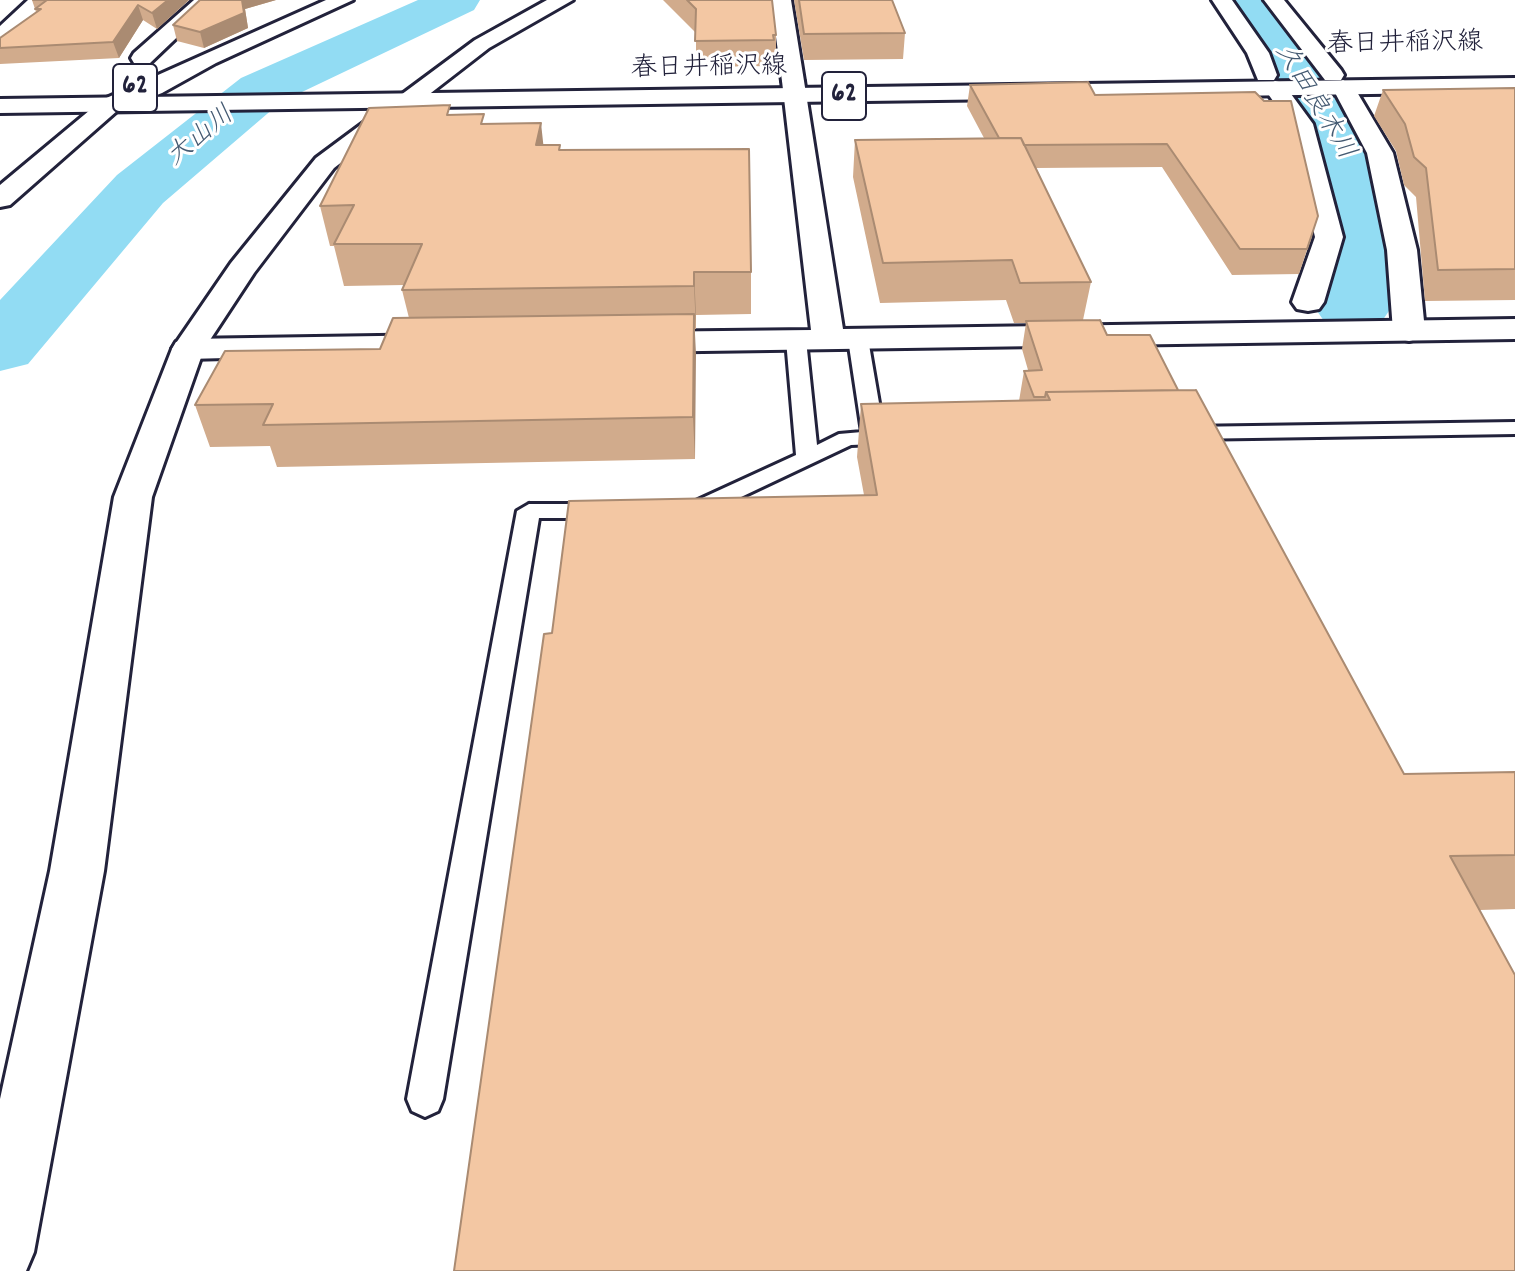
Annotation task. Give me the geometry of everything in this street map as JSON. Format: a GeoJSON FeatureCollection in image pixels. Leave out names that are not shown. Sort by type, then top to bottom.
{"type":"FeatureCollection","features":[{"type":"Feature","properties":{"kind":"street"},"geometry":{"type":"LineString","coordinates":[[0,38],[39,0]]}},
{"type":"Feature","properties":{"kind":"street"},"geometry":{"type":"LineString","coordinates":[[142,58],[206,0]]}},
{"type":"Feature","properties":{"kind":"street"},"geometry":{"type":"LineString","coordinates":[[0,199],[110,105],[154,88],[208,58],[343,0]]}},
{"type":"Feature","properties":{"kind":"street"},"geometry":{"type":"LineString","coordinates":[[0,1252],[77,871],[133,497],[188,349],[242,269],[325,163],[515,23],[563,0]]}},
{"type":"Feature","properties":{"kind":"street"},"geometry":{"type":"LineString","coordinates":[[781,0],[794,89],[843,339]]}},
{"type":"Feature","properties":{"kind":"street"},"geometry":{"type":"LineString","coordinates":[[1222,0],[1301,124],[1329,237],[1308,302]]}},
{"type":"Feature","properties":{"kind":"street"},"geometry":{"type":"LineString","coordinates":[[1274,0],[1380,153],[1402,250],[1409,331]]}},
{"type":"Feature","properties":{"kind":"street","name":"春日井稲沢線"},"geometry":{"type":"LineString","coordinates":[[0,106],[154,88],[197,95],[407,102],[794,89],[1333,81],[1515,73]]}},
{"type":"Feature","properties":{"kind":"street","name":"春日井稲沢線"},"geometry":{"type":"LineString","coordinates":[[1333,81],[1515,85]]}},
{"type":"Feature","properties":{"kind":"street","name":"春日井稲沢線"},"geometry":{"type":"LineString","coordinates":[[0,90],[110,105],[197,95],[431,85],[794,89]]}},
{"type":"Feature","properties":{"kind":"street"},"geometry":{"type":"LineString","coordinates":[[604,342],[1515,329]]}},
{"type":"Feature","properties":{"kind":"street"},"geometry":{"type":"LineString","coordinates":[[188,349],[476,344]]}},
{"type":"Feature","properties":{"kind":"lane"},"geometry":{"type":"LineString","coordinates":[[843,339],[874,438]]}},
{"type":"Feature","properties":{"kind":"lane"},"geometry":{"type":"LineString","coordinates":[[796,340],[807,458]]}},
{"type":"Feature","properties":{"kind":"lane"},"geometry":{"type":"LineString","coordinates":[[1156,434],[1515,428]]}},
{"type":"Feature","properties":{"kind":"lane"},"geometry":{"type":"LineString","coordinates":[[670,510],[701,510],[847,439],[921,437]]}},
{"type":"Feature","properties":{"kind":"lane"},"geometry":{"type":"LineString","coordinates":[[425,1099],[529,511],[623,511]]}},
{"type":"Feature","properties":{"kind":"building"},"geometry":{"type":"Polygon","coordinates":[[[47,0],[168,0],[152,13],[138,5],[113,42],[0,48],[0,38],[41,9],[35,9],[47,0]]]}},
{"type":"Feature","properties":{"kind":"building"},"geometry":{"type":"Polygon","coordinates":[[[200,0],[242,0],[244,13],[200,32],[173,25],[200,0]]]}},
{"type":"Feature","properties":{"kind":"building"},"geometry":{"type":"Polygon","coordinates":[[[687,0],[772,0],[774,40],[695,41],[696,9],[687,0]]]}},
{"type":"Feature","properties":{"kind":"building"},"geometry":{"type":"Polygon","coordinates":[[[799,0],[892,0],[905,33],[804,34],[799,0]]]}},
{"type":"Feature","properties":{"kind":"building"},"geometry":{"type":"Polygon","coordinates":[[[1088,82],[1095,95],[1255,92],[1264,101],[1291,101],[1318,216],[1307,249],[1240,249],[1167,144],[1024,145],[1021,138],[999,138],[970,85],[1088,82]]]}},
{"type":"Feature","properties":{"kind":"building"},"geometry":{"type":"Polygon","coordinates":[[[1515,88],[1515,269],[1438,270],[1426,168],[1414,157],[1405,124],[1383,90],[1515,88]]]}},
{"type":"Feature","properties":{"kind":"building"},"geometry":{"type":"Polygon","coordinates":[[[450,105],[447,115],[484,114],[481,124],[541,123],[536,145],[560,145],[559,150],[749,149],[751,272],[694,272],[694,286],[402,290],[422,244],[334,244],[354,205],[320,206],[369,108],[450,105]]]}},
{"type":"Feature","properties":{"kind":"building"},"geometry":{"type":"Polygon","coordinates":[[[1021,138],[1091,282],[1020,283],[1012,260],[883,263],[855,140],[1021,138]]]}},
{"type":"Feature","properties":{"kind":"building"},"geometry":{"type":"Polygon","coordinates":[[[694,314],[693,417],[263,425],[273,404],[195,405],[225,351],[380,349],[393,318],[694,314]]]}},
{"type":"Feature","properties":{"kind":"building"},"geometry":{"type":"Polygon","coordinates":[[[1100,320],[1107,335],[1150,335],[1178,390],[1046,392],[1045,397],[1034,397],[1024,371],[1042,370],[1026,321],[1100,320]]]}},
{"type":"Feature","properties":{"kind":"building"},"geometry":{"type":"Polygon","coordinates":[[[1196,390],[1404,774],[1515,772],[1515,855],[1450,856],[1515,975],[1515,1271],[454,1271],[544,634],[552,633],[569,501],[877,495],[861,404],[1050,400],[1046,392],[1196,390]]]}},
{"type":"Feature","properties":{"kind":"waterway","name":"大山川"},"geometry":{"type":"LineString","coordinates":[[0,347],[140,189],[261,90],[457,0]]}},
{"type":"Feature","properties":{"kind":"waterway","name":"久田良木川"},"geometry":{"type":"LineString","coordinates":[[1250,0],[1318,102],[1351,160],[1361,206],[1353,308]]}}]}
